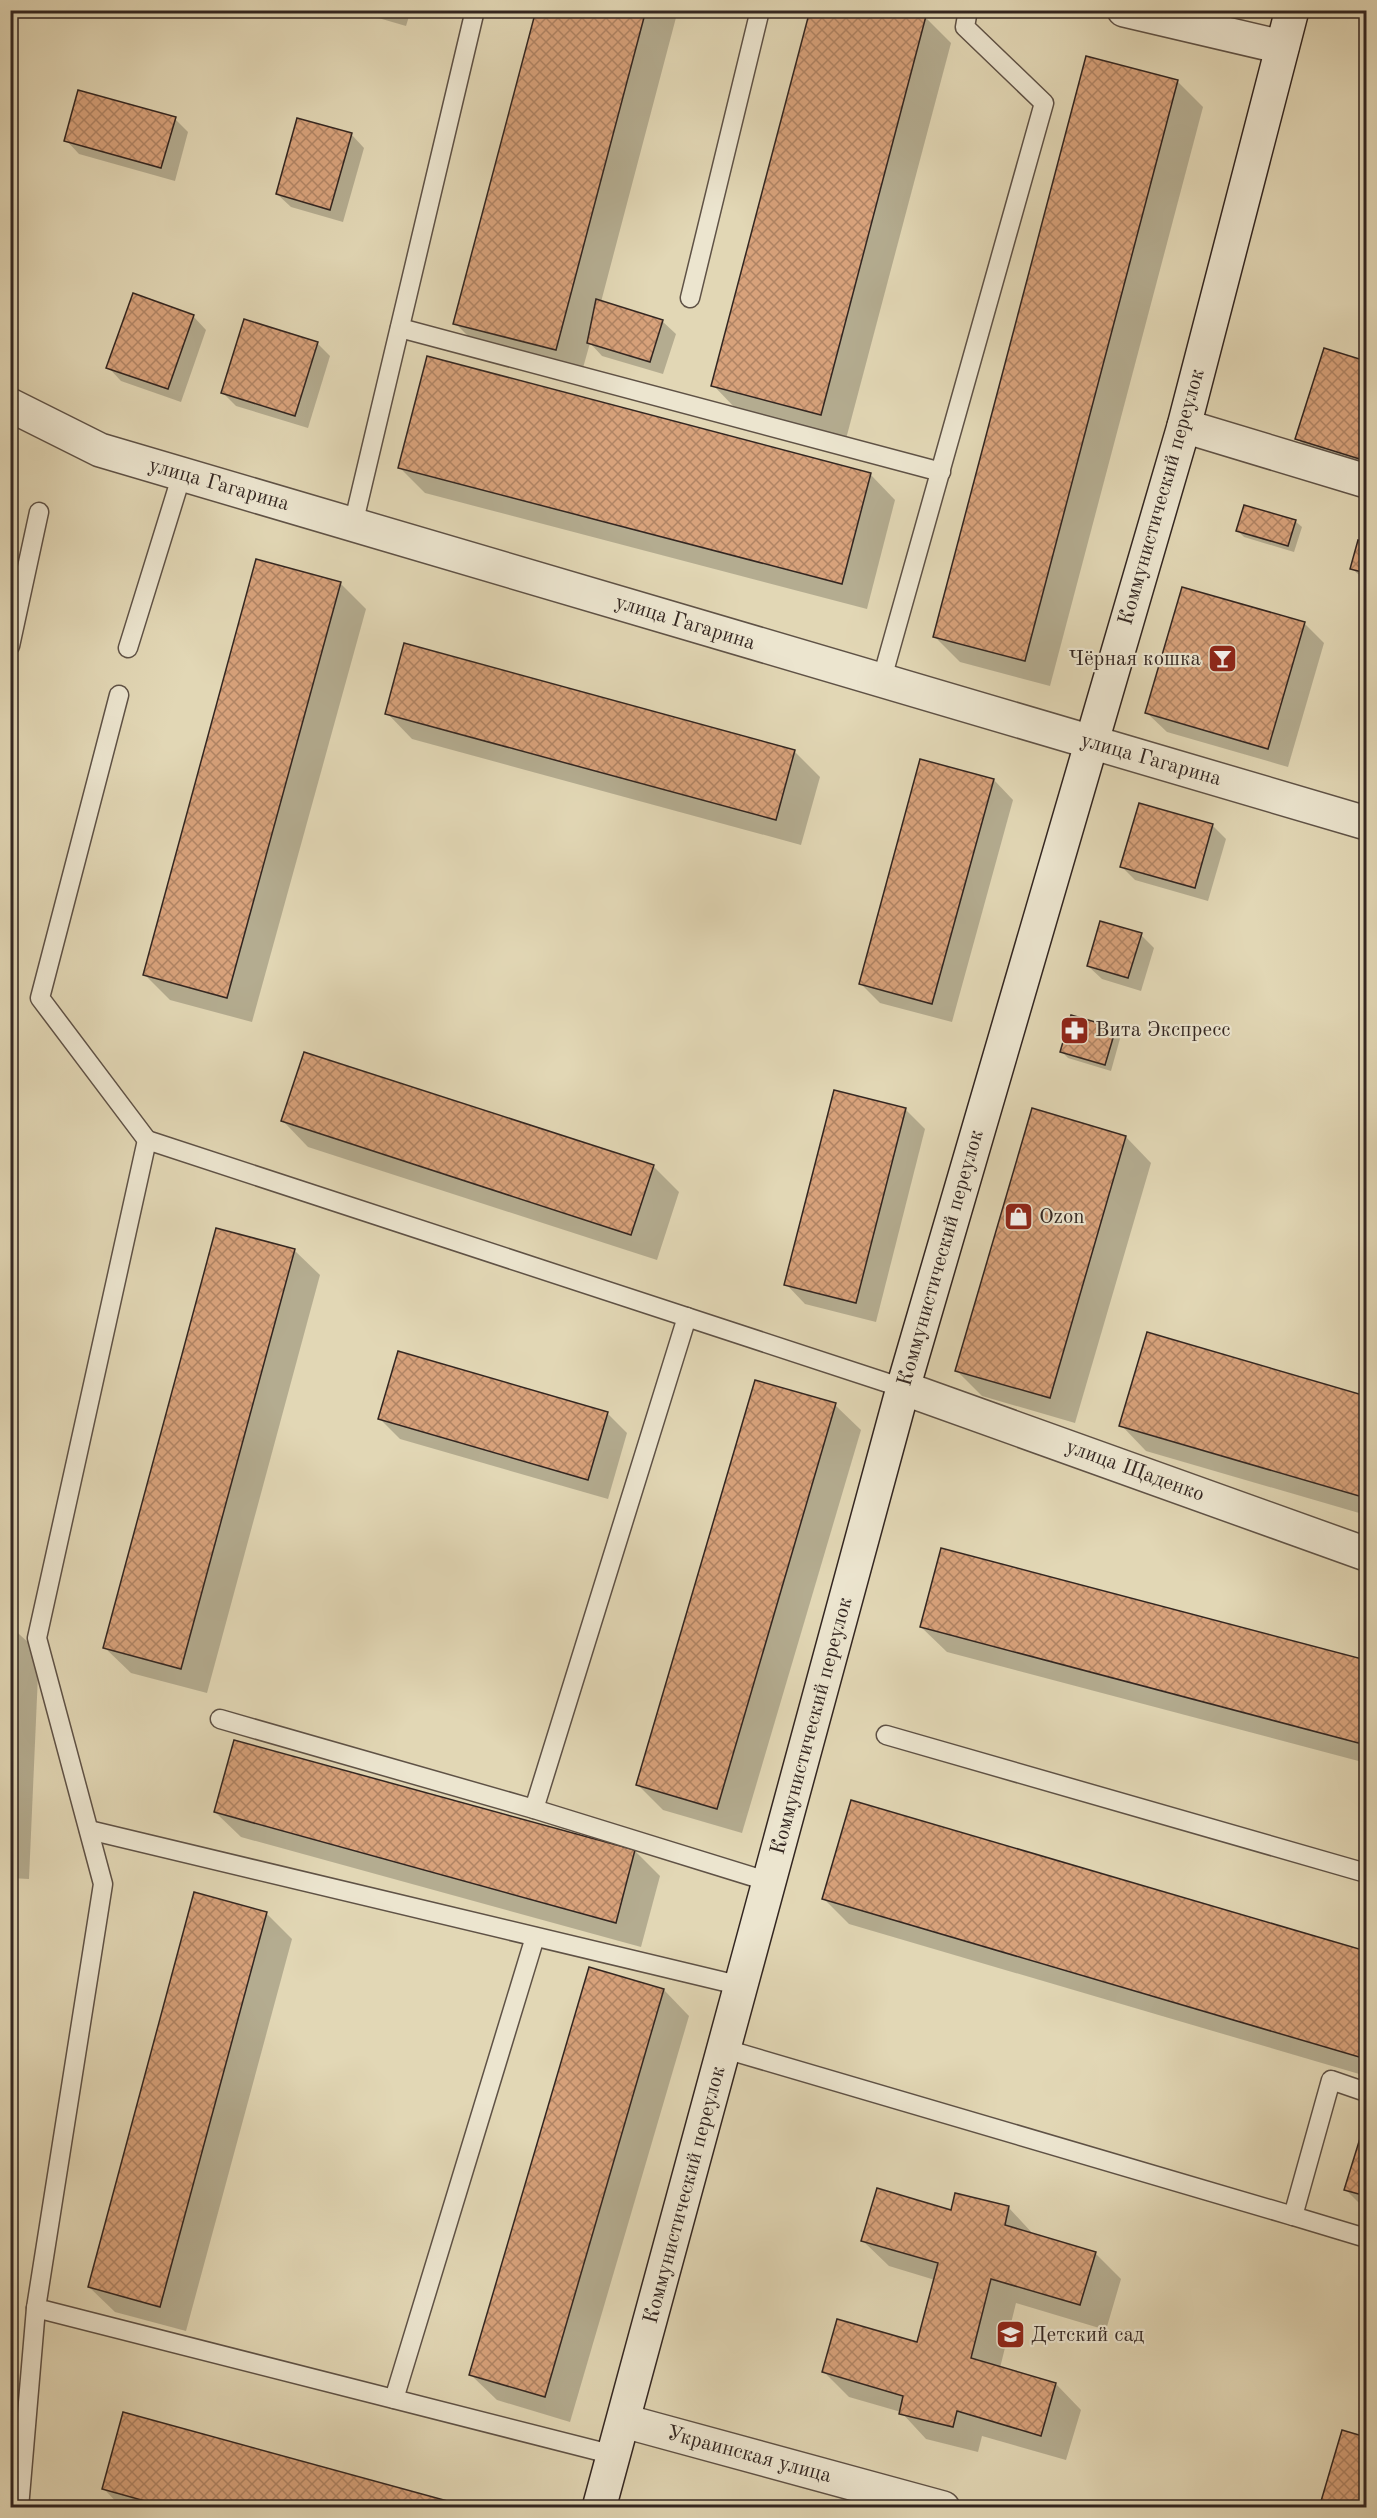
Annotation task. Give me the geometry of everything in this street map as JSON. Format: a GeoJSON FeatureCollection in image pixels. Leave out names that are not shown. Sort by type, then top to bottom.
{"type":"FeatureCollection","features":[{"type":"Feature","properties":{"kind":"street"},"geometry":{"type":"LineString","coordinates":[[1124,10],[1282,47]]}},
{"type":"Feature","properties":{"kind":"street","name":"Коммунистический переулок"},"geometry":{"type":"LineString","coordinates":[[600,2508],[903,1388],[1184,426],[1292,10]]}},
{"type":"Feature","properties":{"kind":"street","name":"улица Гагарина"},"geometry":{"type":"LineString","coordinates":[[10,405],[100,450],[881,682],[1366,823]]}},
{"type":"Feature","properties":{"kind":"street"},"geometry":{"type":"LineString","coordinates":[[1184,426],[1366,481]]}},
{"type":"Feature","properties":{"kind":"street","name":"улица Щаденко"},"geometry":{"type":"LineString","coordinates":[[903,1388],[1366,1554]]}},
{"type":"Feature","properties":{"kind":"street","name":"Украинская улица"},"geometry":{"type":"LineString","coordinates":[[624,2421],[943,2508]]}},
{"type":"Feature","properties":{"kind":"lane"},"geometry":{"type":"LineString","coordinates":[[353,525],[475,10]]}},
{"type":"Feature","properties":{"kind":"lane"},"geometry":{"type":"LineString","coordinates":[[690,298],[760,10]]}},
{"type":"Feature","properties":{"kind":"lane"},"geometry":{"type":"LineString","coordinates":[[881,682],[1044,103],[965,27],[968,10]]}},
{"type":"Feature","properties":{"kind":"lane"},"geometry":{"type":"LineString","coordinates":[[400,328],[941,472]]}},
{"type":"Feature","properties":{"kind":"lane"},"geometry":{"type":"LineString","coordinates":[[128,648],[182,474]]}},
{"type":"Feature","properties":{"kind":"lane"},"geometry":{"type":"LineString","coordinates":[[10,646],[39,512]]}},
{"type":"Feature","properties":{"kind":"lane"},"geometry":{"type":"LineString","coordinates":[[118,695],[40,998],[147,1140],[903,1388]]}},
{"type":"Feature","properties":{"kind":"lane"},"geometry":{"type":"LineString","coordinates":[[19,2508],[36,2308],[103,1884],[37,1638],[147,1140]]}},
{"type":"Feature","properties":{"kind":"lane"},"geometry":{"type":"LineString","coordinates":[[534,1809],[687,1317]]}},
{"type":"Feature","properties":{"kind":"lane"},"geometry":{"type":"LineString","coordinates":[[220,1719],[534,1809],[770,1882]]}},
{"type":"Feature","properties":{"kind":"lane"},"geometry":{"type":"LineString","coordinates":[[886,1735],[1366,1873]]}},
{"type":"Feature","properties":{"kind":"lane"},"geometry":{"type":"LineString","coordinates":[[89,1830],[742,1986]]}},
{"type":"Feature","properties":{"kind":"lane"},"geometry":{"type":"LineString","coordinates":[[394,2399],[536,1937]]}},
{"type":"Feature","properties":{"kind":"lane"},"geometry":{"type":"LineString","coordinates":[[725,2049],[1366,2238]]}},
{"type":"Feature","properties":{"kind":"lane"},"geometry":{"type":"LineString","coordinates":[[1293,2216],[1331,2080],[1366,2090]]}},
{"type":"Feature","properties":{"kind":"lane"},"geometry":{"type":"LineString","coordinates":[[36,2308],[614,2455]]}},
{"type":"Feature","properties":{"kind":"building"},"geometry":{"type":"Polygon","coordinates":[[[536,10],[646,10],[556,350],[453,324],[536,10]]]}},
{"type":"Feature","properties":{"kind":"building"},"geometry":{"type":"Polygon","coordinates":[[[810,10],[904,10],[926,16],[821,415],[711,386],[810,10]]]}},
{"type":"Feature","properties":{"kind":"building"},"geometry":{"type":"Polygon","coordinates":[[[1086,56],[1178,80],[1025,661],[933,637],[1086,56]]]}},
{"type":"Feature","properties":{"kind":"building"},"geometry":{"type":"Polygon","coordinates":[[[78,90],[176,117],[161,168],[64,141],[78,90]]]}},
{"type":"Feature","properties":{"kind":"building"},"geometry":{"type":"Polygon","coordinates":[[[297,118],[352,133],[330,210],[276,194],[297,118]]]}},
{"type":"Feature","properties":{"kind":"building"},"geometry":{"type":"Polygon","coordinates":[[[133,293],[194,315],[168,389],[106,368],[133,293]]]}},
{"type":"Feature","properties":{"kind":"building"},"geometry":{"type":"Polygon","coordinates":[[[596,299],[663,320],[650,362],[587,343],[596,299]]]}},
{"type":"Feature","properties":{"kind":"building"},"geometry":{"type":"Polygon","coordinates":[[[244,319],[318,342],[295,416],[221,393],[244,319]]]}},
{"type":"Feature","properties":{"kind":"building"},"geometry":{"type":"Polygon","coordinates":[[[1324,348],[1366,361],[1366,461],[1295,439],[1324,348]]]}},
{"type":"Feature","properties":{"kind":"building"},"geometry":{"type":"Polygon","coordinates":[[[427,356],[871,473],[842,584],[398,468],[427,356]]]}},
{"type":"Feature","properties":{"kind":"building"},"geometry":{"type":"Polygon","coordinates":[[[1244,505],[1296,520],[1288,546],[1236,531],[1244,505]]]}},
{"type":"Feature","properties":{"kind":"building"},"geometry":{"type":"Polygon","coordinates":[[[1358,540],[1366,543],[1366,573],[1350,569],[1358,540]]]}},
{"type":"Feature","properties":{"kind":"building"},"geometry":{"type":"Polygon","coordinates":[[[256,559],[341,582],[227,998],[143,975],[256,559]]]}},
{"type":"Feature","properties":{"kind":"building"},"geometry":{"type":"Polygon","coordinates":[[[1182,587],[1305,622],[1268,749],[1145,713],[1182,587]]]}},
{"type":"Feature","properties":{"kind":"building"},"geometry":{"type":"Polygon","coordinates":[[[404,643],[795,750],[776,820],[385,714],[404,643]]]}},
{"type":"Feature","properties":{"kind":"building"},"geometry":{"type":"Polygon","coordinates":[[[920,759],[994,779],[932,1004],[859,984],[920,759]]]}},
{"type":"Feature","properties":{"kind":"building"},"geometry":{"type":"Polygon","coordinates":[[[1139,803],[1213,824],[1195,888],[1120,867],[1139,803]]]}},
{"type":"Feature","properties":{"kind":"building"},"geometry":{"type":"Polygon","coordinates":[[[1100,921],[1142,933],[1128,978],[1087,966],[1100,921]]]}},
{"type":"Feature","properties":{"kind":"building"},"geometry":{"type":"Polygon","coordinates":[[[1071,1015],[1116,1028],[1105,1065],[1060,1052],[1071,1015]]]}},
{"type":"Feature","properties":{"kind":"building"},"geometry":{"type":"Polygon","coordinates":[[[304,1052],[654,1165],[631,1235],[281,1121],[304,1052]]]}},
{"type":"Feature","properties":{"kind":"building"},"geometry":{"type":"Polygon","coordinates":[[[834,1090],[906,1108],[856,1303],[784,1285],[834,1090]]]}},
{"type":"Feature","properties":{"kind":"building"},"geometry":{"type":"Polygon","coordinates":[[[1032,1108],[1126,1136],[1050,1398],[955,1371],[1032,1108]]]}},
{"type":"Feature","properties":{"kind":"building"},"geometry":{"type":"Polygon","coordinates":[[[216,1228],[295,1249],[181,1669],[103,1648],[216,1228]]]}},
{"type":"Feature","properties":{"kind":"building"},"geometry":{"type":"Polygon","coordinates":[[[1147,1332],[1366,1396],[1366,1498],[1119,1426],[1147,1332]]]}},
{"type":"Feature","properties":{"kind":"building"},"geometry":{"type":"Polygon","coordinates":[[[398,1351],[608,1412],[588,1480],[378,1419],[398,1351]]]}},
{"type":"Feature","properties":{"kind":"building"},"geometry":{"type":"Polygon","coordinates":[[[755,1380],[836,1403],[717,1809],[636,1785],[755,1380]]]}},
{"type":"Feature","properties":{"kind":"building"},"geometry":{"type":"Polygon","coordinates":[[[941,1548],[1366,1660],[1366,1745],[920,1627],[941,1548]]]}},
{"type":"Feature","properties":{"kind":"building"},"geometry":{"type":"Polygon","coordinates":[[[10,1625],[14,1625],[10,1709],[10,1625]]]}},
{"type":"Feature","properties":{"kind":"building"},"geometry":{"type":"Polygon","coordinates":[[[234,1740],[635,1850],[616,1923],[214,1812],[234,1740]]]}},
{"type":"Feature","properties":{"kind":"building"},"geometry":{"type":"Polygon","coordinates":[[[851,1800],[1366,1951],[1366,2059],[822,1899],[851,1800]]]}},
{"type":"Feature","properties":{"kind":"building"},"geometry":{"type":"Polygon","coordinates":[[[194,1892],[267,1912],[160,2307],[88,2287],[194,1892]]]}},
{"type":"Feature","properties":{"kind":"building"},"geometry":{"type":"Polygon","coordinates":[[[589,1967],[664,1989],[545,2397],[469,2375],[589,1967]]]}},
{"type":"Feature","properties":{"kind":"building"},"geometry":{"type":"Polygon","coordinates":[[[1366,2119],[1366,2196],[1344,2190],[1366,2119]]]}},
{"type":"Feature","properties":{"kind":"building"},"geometry":{"type":"Polygon","coordinates":[[[877,2188],[951,2210],[955,2193],[1009,2206],[1005,2225],[1096,2252],[1080,2305],[991,2279],[971,2358],[1056,2383],[1041,2436],[957,2411],[953,2427],[899,2414],[903,2396],[822,2372],[837,2319],[917,2342],[938,2263],[861,2241],[877,2188]]]}},
{"type":"Feature","properties":{"kind":"building"},"geometry":{"type":"Polygon","coordinates":[[[123,2412],[473,2508],[170,2508],[102,2489],[123,2412]]]}},
{"type":"Feature","properties":{"kind":"building"},"geometry":{"type":"Polygon","coordinates":[[[1342,2430],[1366,2437],[1366,2508],[1319,2508],[1342,2430]]]}},
{"type":"Feature","properties":{"kind":"place","name":"Чёрная кошка"},"geometry":{"type":"Point","coordinates":[1222,659]}},
{"type":"Feature","properties":{"kind":"place","name":"Вита Экспресс"},"geometry":{"type":"Point","coordinates":[1074,1030]}},
{"type":"Feature","properties":{"kind":"place","name":"Ozon"},"geometry":{"type":"Point","coordinates":[1018,1217]}},
{"type":"Feature","properties":{"kind":"place","name":"Детский сад"},"geometry":{"type":"Point","coordinates":[1010,2335]}}]}
